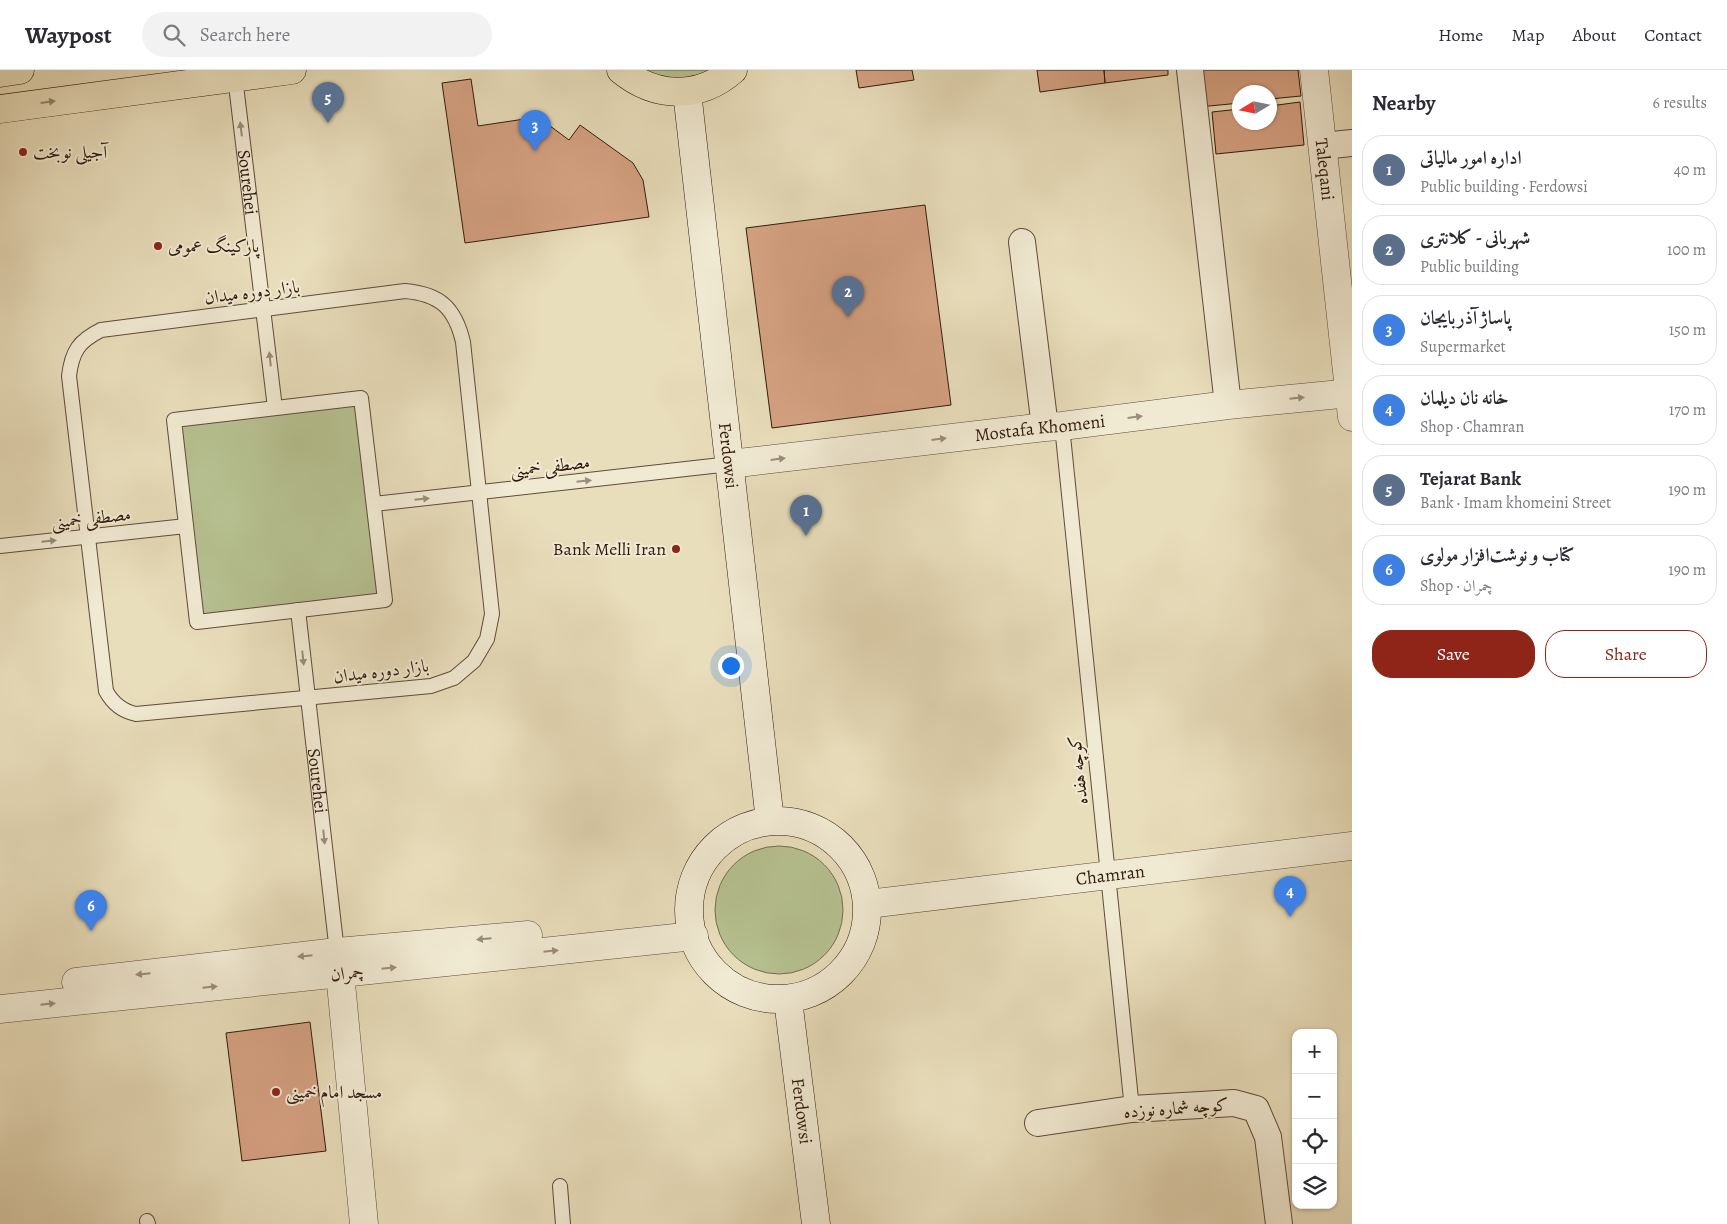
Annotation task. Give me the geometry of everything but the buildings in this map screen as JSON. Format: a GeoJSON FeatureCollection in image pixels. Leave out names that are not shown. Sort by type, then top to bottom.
{"type":"FeatureCollection","features":[{"type":"Feature","properties":{"kind":"main road"},"geometry":{"type":"LineString","coordinates":[[0,73],[20,70]]}},
{"type":"Feature","properties":{"kind":"main road"},"geometry":{"type":"LineString","coordinates":[[0,109],[292,70]]}},
{"type":"Feature","properties":{"kind":"main road"},"geometry":{"type":"LineString","coordinates":[[621,70],[641,84],[662,91],[687,92],[710,85],[732,70]]}},
{"type":"Feature","properties":{"kind":"street"},"geometry":{"type":"LineString","coordinates":[[1190,70],[1228,405]]}},
{"type":"Feature","properties":{"kind":"street","name":"Taleqani"},"geometry":{"type":"LineString","coordinates":[[1314,70],[1351,401]]}},
{"type":"Feature","properties":{"kind":"street","name":"Ferdowsi"},"geometry":{"type":"LineString","coordinates":[[687,92],[770,821]]}},
{"type":"Feature","properties":{"kind":"street"},"geometry":{"type":"LineString","coordinates":[[1323,146],[1352,143]]}},
{"type":"Feature","properties":{"kind":"street"},"geometry":{"type":"LineString","coordinates":[[1022,242],[1053,427]]}},
{"type":"Feature","properties":{"kind":"street","name":"Mostafa Khomeni"},"geometry":{"type":"LineString","coordinates":[[730,464],[1228,405],[1351,401]]}},
{"type":"Feature","properties":{"kind":"street"},"geometry":{"type":"LineString","coordinates":[[770,821],[796,822],[823,832],[844,850],[860,873],[868,904],[866,928],[856,955],[839,976],[815,992],[788,1000],[760,998],[734,988],[712,971],[697,947],[692,928],[690,892],[700,866],[718,844],[741,828],[770,821]]}},
{"type":"Feature","properties":{"kind":"street","name":"Chamran"},"geometry":{"type":"LineString","coordinates":[[868,904],[1352,846]]}},
{"type":"Feature","properties":{"kind":"street","name":"چمران"},"geometry":{"type":"LineString","coordinates":[[0,991],[338,963],[692,928]]}},
{"type":"Feature","properties":{"kind":"street","name":"چمران"},"geometry":{"type":"LineString","coordinates":[[0,1009],[338,963]]}},
{"type":"Feature","properties":{"kind":"street","name":"Sourehei"},"geometry":{"type":"LineString","coordinates":[[338,963],[364,1224]]}},
{"type":"Feature","properties":{"kind":"street","name":"Ferdowsi"},"geometry":{"type":"LineString","coordinates":[[788,1000],[816,1224]]}},
{"type":"Feature","properties":{"kind":"street","name":"کوچه شماره نوزده"},"geometry":{"type":"LineString","coordinates":[[1038,1123],[1132,1109],[1234,1103],[1256,1109],[1268,1137],[1279,1224]]}},
{"type":"Feature","properties":{"kind":"lane","name":"Sourehei"},"geometry":{"type":"LineString","coordinates":[[235,77],[275,408]]}},
{"type":"Feature","properties":{"kind":"lane","name":"بازار دوره میدان"},"geometry":{"type":"LineString","coordinates":[[405,290],[422,292],[438,299],[450,311],[459,325],[463,342],[479,493],[492,614],[487,639],[474,661],[454,678],[430,686],[136,714],[127,712],[118,707],[106,691],[69,376],[71,361],[78,347],[88,336],[101,330],[405,290]]}},
{"type":"Feature","properties":{"kind":"lane"},"geometry":{"type":"LineString","coordinates":[[361,398],[374,504],[385,600],[198,622],[174,420],[361,398]]}},
{"type":"Feature","properties":{"kind":"lane","name":"کوچه هفده"},"geometry":{"type":"LineString","coordinates":[[1053,427],[1108,875],[1132,1109]]}},
{"type":"Feature","properties":{"kind":"lane","name":"مصطفی خمینی"},"geometry":{"type":"LineString","coordinates":[[374,504],[730,464]]}},
{"type":"Feature","properties":{"kind":"lane","name":"مصطفی خمینی"},"geometry":{"type":"LineString","coordinates":[[0,546],[186,526]]}},
{"type":"Feature","properties":{"kind":"lane","name":"Sourehei"},"geometry":{"type":"LineString","coordinates":[[298,610],[338,963]]}},
{"type":"Feature","properties":{"kind":"lane"},"geometry":{"type":"LineString","coordinates":[[560,1186],[563,1224]]}},
{"type":"Feature","properties":{"kind":"green space"},"geometry":{"type":"Polygon","coordinates":[[[642,70],[711,70],[691,77],[676,79],[661,77],[642,70]]]}},
{"type":"Feature","properties":{"kind":"green space"},"geometry":{"type":"Polygon","coordinates":[[[361,398],[385,600],[197,622],[174,420],[361,398]]]}},
{"type":"Feature","properties":{"kind":"green space"},"geometry":{"type":"Polygon","coordinates":[[[779,846],[804,850],[825,864],[839,885],[843,910],[839,935],[825,956],[804,970],[779,974],[754,970],[733,956],[719,935],[715,910],[719,885],[733,864],[754,850],[779,846]]]}},
{"type":"Feature","properties":{"kind":"place","name":"Tejarat Bank"},"geometry":{"type":"Point","coordinates":[328,123]}},
{"type":"Feature","properties":{"kind":"place","name":"پاساژ آذربایجان"},"geometry":{"type":"Point","coordinates":[535,151]}},
{"type":"Feature","properties":{"kind":"place","name":"آجیلی نوبخت"},"geometry":{"type":"Point","coordinates":[23,152]}},
{"type":"Feature","properties":{"kind":"place","name":"پارکینگ عمومی"},"geometry":{"type":"Point","coordinates":[158,246]}},
{"type":"Feature","properties":{"kind":"place","name":"شهربانی - کلانتری"},"geometry":{"type":"Point","coordinates":[848,317]}},
{"type":"Feature","properties":{"kind":"place","name":"اداره امور مالیاتی"},"geometry":{"type":"Point","coordinates":[806,536]}},
{"type":"Feature","properties":{"kind":"place","name":"Bank Melli Iran"},"geometry":{"type":"Point","coordinates":[676,549]}},
{"type":"Feature","properties":{"kind":"place","name":"خانه نان دیلمان"},"geometry":{"type":"Point","coordinates":[1290,917]}},
{"type":"Feature","properties":{"kind":"place","name":"کتاب و نوشت‌افزار مولوی"},"geometry":{"type":"Point","coordinates":[91,931]}},
{"type":"Feature","properties":{"kind":"place","name":"مسجد امام خمینی"},"geometry":{"type":"Point","coordinates":[276,1092]}}]}
